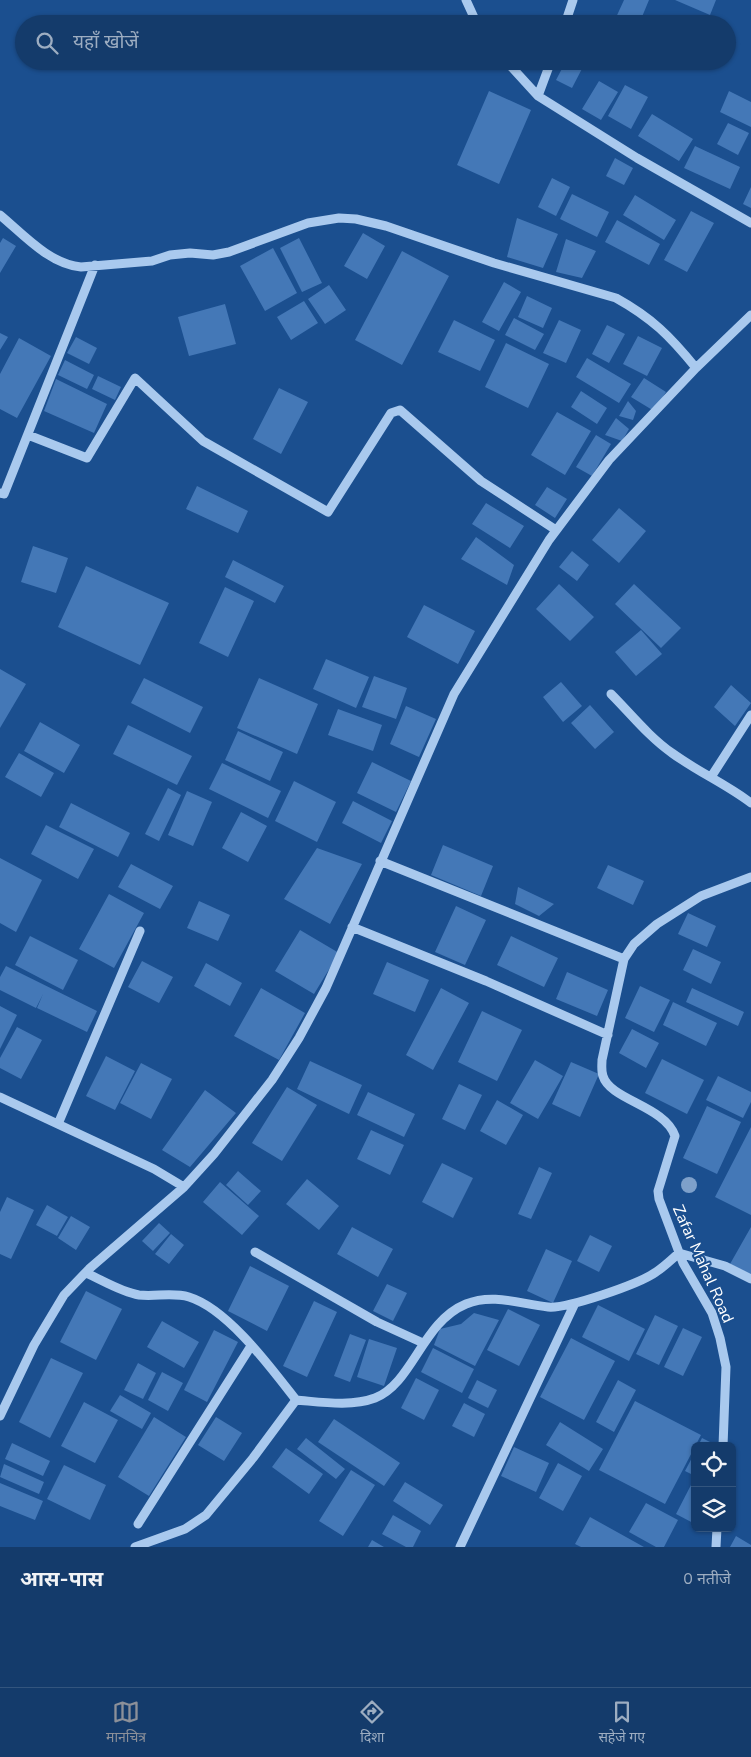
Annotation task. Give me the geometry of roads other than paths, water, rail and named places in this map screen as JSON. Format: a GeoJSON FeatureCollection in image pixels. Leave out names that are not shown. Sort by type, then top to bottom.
{"type":"FeatureCollection","features":[{"type":"Feature","properties":{"kind":"street"},"geometry":{"type":"LineString","coordinates":[[466,0],[473,15]]}},
{"type":"Feature","properties":{"kind":"street"},"geometry":{"type":"LineString","coordinates":[[568,15],[573,0]]}},
{"type":"Feature","properties":{"kind":"street"},"geometry":{"type":"LineString","coordinates":[[514,70],[538,96],[637,158],[751,223]]}},
{"type":"Feature","properties":{"kind":"street"},"geometry":{"type":"LineString","coordinates":[[538,96],[548,70]]}},
{"type":"Feature","properties":{"kind":"street"},"geometry":{"type":"LineString","coordinates":[[0,214],[54,259],[69,266],[152,261],[170,255],[190,253],[213,255],[230,252],[308,224],[339,218],[356,219],[386,226],[494,263],[616,298],[634,308],[666,332],[696,368]]}},
{"type":"Feature","properties":{"kind":"street"},"geometry":{"type":"LineString","coordinates":[[0,493],[4,494],[95,265]]}},
{"type":"Feature","properties":{"kind":"street"},"geometry":{"type":"LineString","coordinates":[[0,1416],[9,1395],[64,1295],[184,1186],[214,1154],[272,1080],[299,1038],[326,988],[454,694],[556,530],[609,460],[696,368],[751,315]]}},
{"type":"Feature","properties":{"kind":"street"},"geometry":{"type":"LineString","coordinates":[[28,435],[87,458],[135,378],[203,441],[328,512],[391,413],[400,410],[481,481],[556,530]]}},
{"type":"Feature","properties":{"kind":"street"},"geometry":{"type":"LineString","coordinates":[[611,694],[644,729],[671,753],[734,790],[751,803]]}},
{"type":"Feature","properties":{"kind":"street"},"geometry":{"type":"LineString","coordinates":[[711,778],[751,715]]}},
{"type":"Feature","properties":{"kind":"street"},"geometry":{"type":"LineString","coordinates":[[380,861],[624,959]]}},
{"type":"Feature","properties":{"kind":"street","name":"Zafar Mahal Road"},"geometry":{"type":"LineString","coordinates":[[723,1442],[726,1367],[720,1338],[712,1314],[679,1253],[662,1214],[658,1191],[675,1136],[672,1127],[663,1118],[622,1094],[603,1076],[602,1060],[624,959],[634,944],[678,910],[701,896],[751,877]]}},
{"type":"Feature","properties":{"kind":"street"},"geometry":{"type":"LineString","coordinates":[[352,927],[486,981],[608,1035]]}},
{"type":"Feature","properties":{"kind":"street"},"geometry":{"type":"LineString","coordinates":[[58,1124],[140,932]]}},
{"type":"Feature","properties":{"kind":"street"},"geometry":{"type":"LineString","coordinates":[[0,1097],[154,1169],[184,1186]]}},
{"type":"Feature","properties":{"kind":"street"},"geometry":{"type":"LineString","coordinates":[[255,1252],[377,1322],[423,1343]]}},
{"type":"Feature","properties":{"kind":"street"},"geometry":{"type":"LineString","coordinates":[[86,1273],[139,1295],[170,1294],[189,1297],[221,1316],[251,1346],[296,1400],[343,1403],[374,1398],[386,1392],[397,1381],[423,1343],[448,1313],[480,1299],[499,1298],[549,1307],[560,1307],[642,1279],[655,1273],[679,1253],[725,1266],[751,1279]]}},
{"type":"Feature","properties":{"kind":"street"},"geometry":{"type":"LineString","coordinates":[[460,1547],[575,1302]]}},
{"type":"Feature","properties":{"kind":"street"},"geometry":{"type":"LineString","coordinates":[[138,1524],[251,1346]]}},
{"type":"Feature","properties":{"kind":"street"},"geometry":{"type":"LineString","coordinates":[[0,1390],[9,1395]]}},
{"type":"Feature","properties":{"kind":"street"},"geometry":{"type":"LineString","coordinates":[[135,1547],[185,1528],[206,1515],[253,1458],[296,1400]]}},
{"type":"Feature","properties":{"kind":"street"},"geometry":{"type":"LineString","coordinates":[[716,1546],[717,1532]]}}]}
